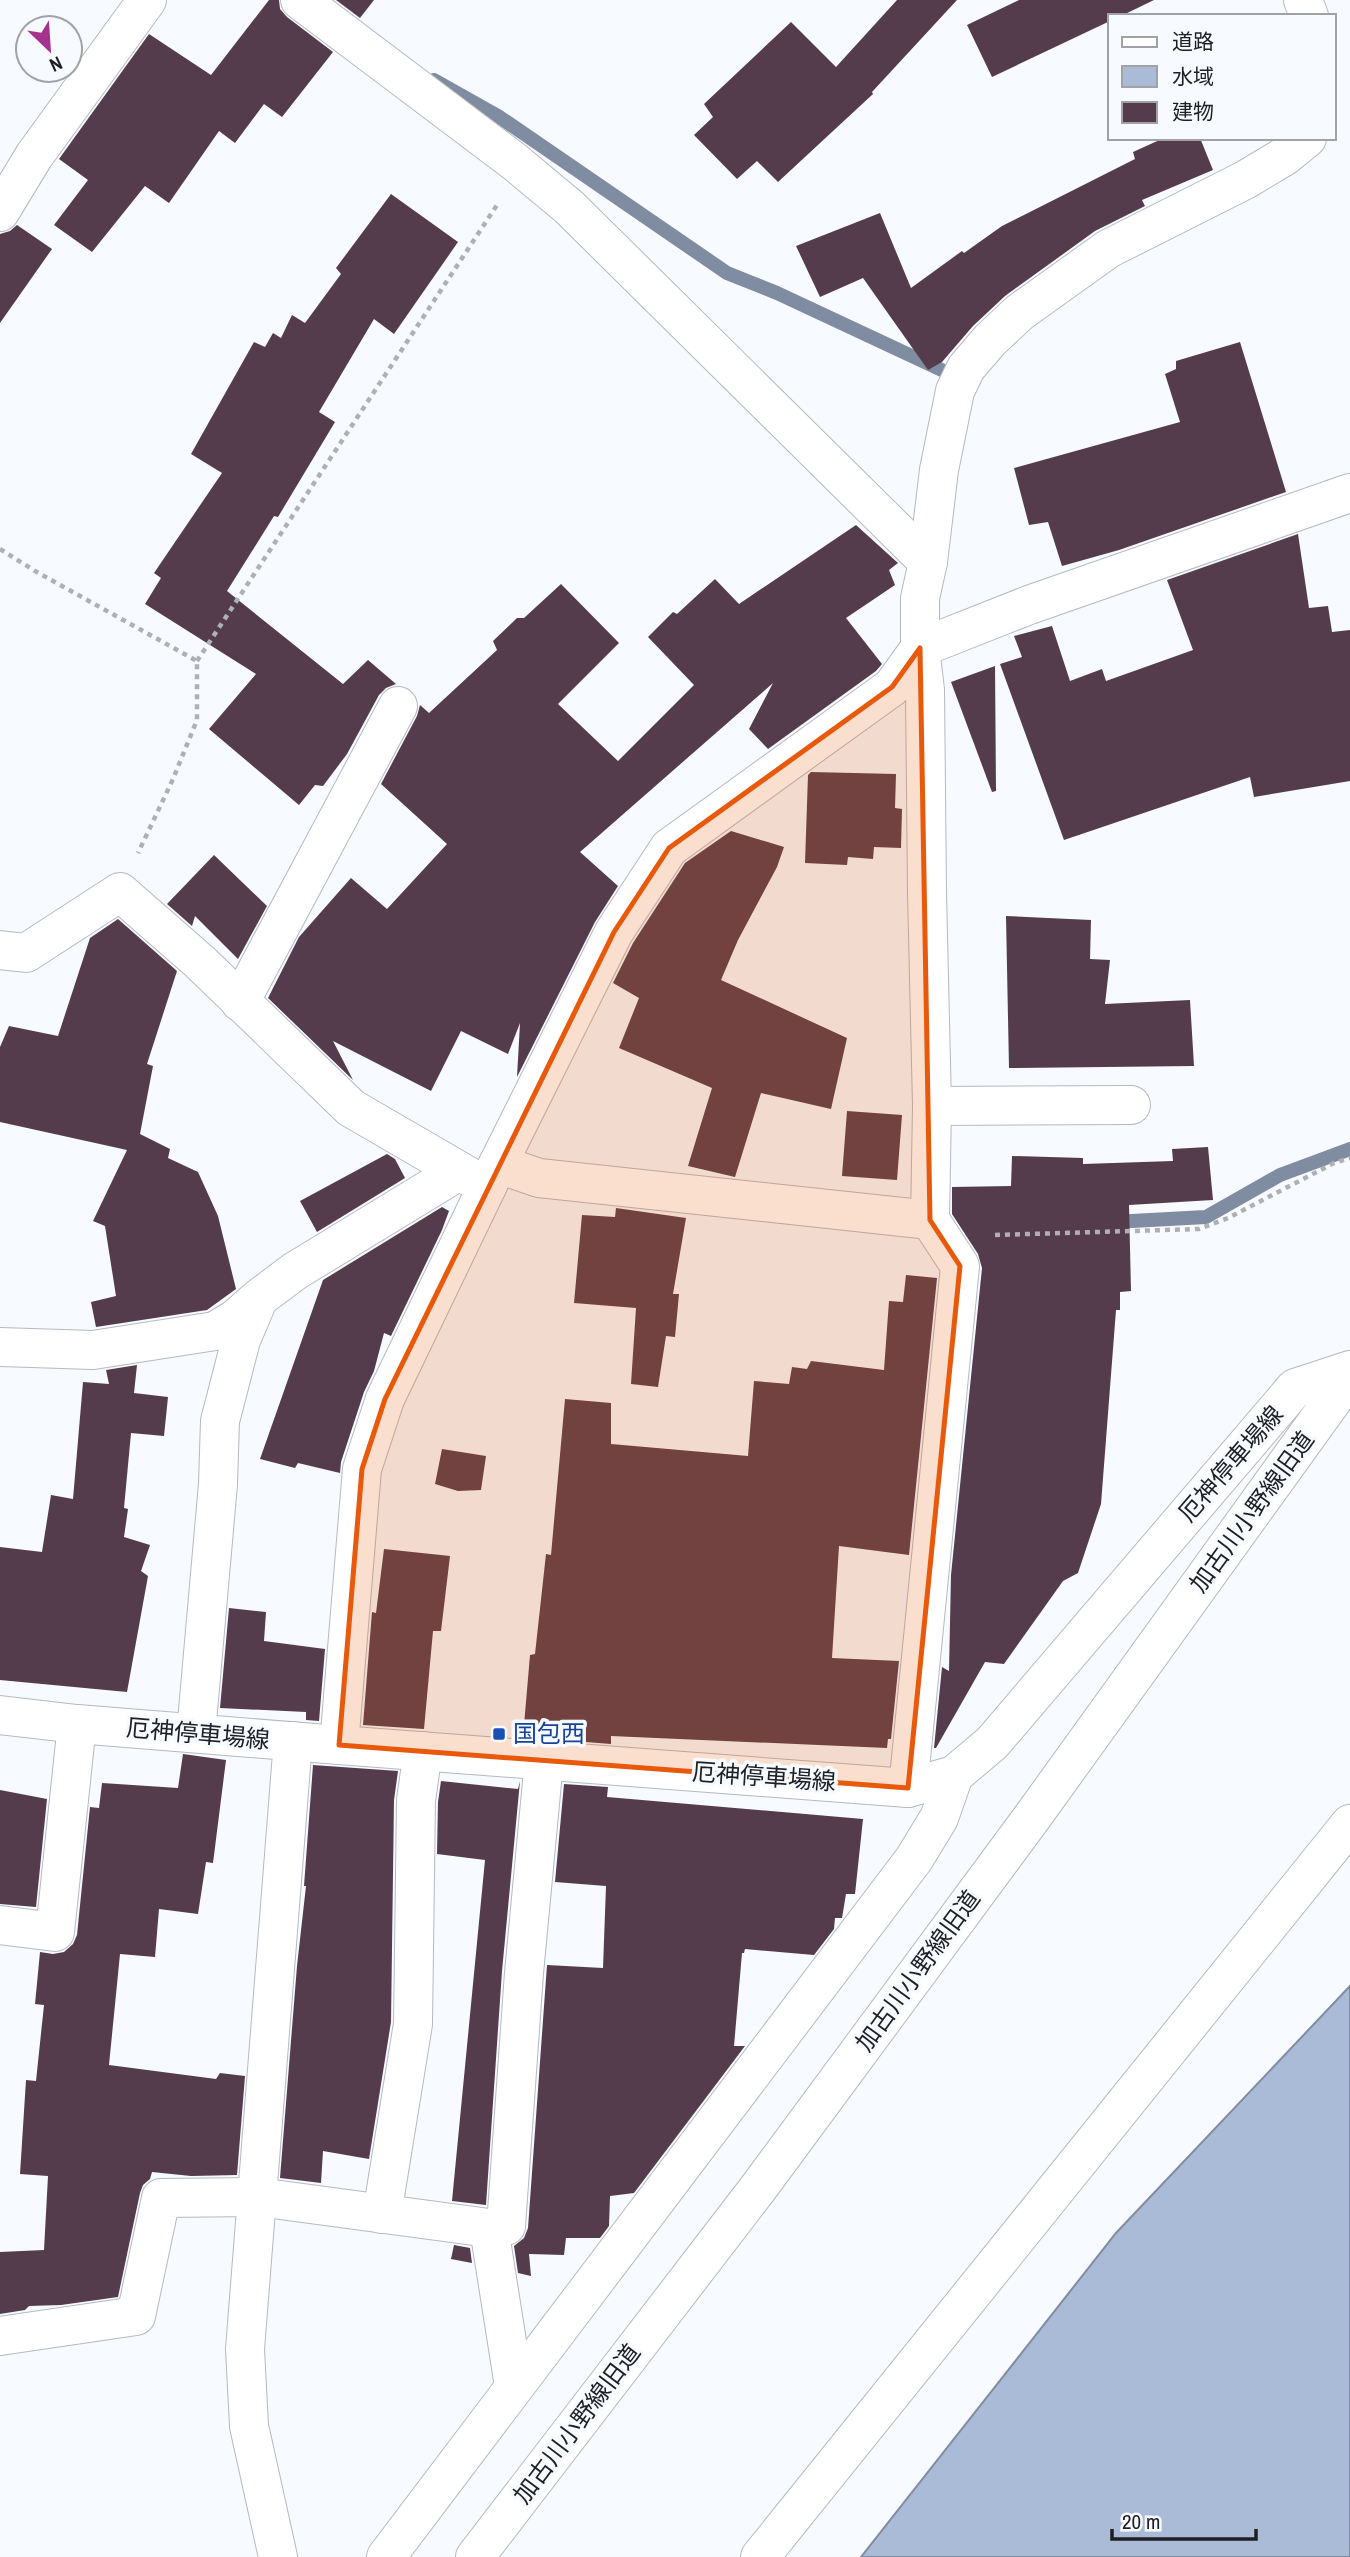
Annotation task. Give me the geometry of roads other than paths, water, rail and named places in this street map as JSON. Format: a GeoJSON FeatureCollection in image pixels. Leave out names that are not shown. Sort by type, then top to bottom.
{"type":"FeatureCollection","features":[{"type":"Feature","properties":{"kind":"street"},"geometry":{"type":"LineString","coordinates":[[0,212],[34,156],[147,0]]}},
{"type":"Feature","properties":{"kind":"street"},"geometry":{"type":"LineString","coordinates":[[300,0],[515,162],[569,206],[928,562]]}},
{"type":"Feature","properties":{"kind":"street"},"geometry":{"type":"LineString","coordinates":[[908,1788],[960,1266],[938,1233],[932,1106],[925,690],[920,648],[920,598],[928,562],[939,470],[955,391],[966,368],[990,340],[1020,312],[1108,249],[1245,180],[1285,156],[1305,140]]}},
{"type":"Feature","properties":{"kind":"street"},"geometry":{"type":"LineString","coordinates":[[339,1745],[362,1469],[385,1399],[481,1174],[614,932],[669,848],[892,687],[920,648],[1029,605],[1350,493]]}},
{"type":"Feature","properties":{"kind":"street"},"geometry":{"type":"LineString","coordinates":[[240,1002],[398,706]]}},
{"type":"Feature","properties":{"kind":"street"},"geometry":{"type":"LineString","coordinates":[[0,950],[26,953],[120,892],[351,1108],[481,1174],[539,1178],[938,1233]]}},
{"type":"Feature","properties":{"kind":"street"},"geometry":{"type":"LineString","coordinates":[[932,1106],[1131,1105]]}},
{"type":"Feature","properties":{"kind":"street"},"geometry":{"type":"LineString","coordinates":[[0,1347],[93,1350],[215,1331],[235,1320],[295,1271],[481,1174]]}},
{"type":"Feature","properties":{"kind":"street"},"geometry":{"type":"LineString","coordinates":[[196,1733],[218,1483],[220,1421],[241,1340],[259,1298]]}},
{"type":"Feature","properties":{"kind":"street","name":"厄神停車場線"},"geometry":{"type":"LineString","coordinates":[[0,1715],[77,1724],[908,1788],[954,1775],[992,1743],[1295,1388],[1350,1370]]}},
{"type":"Feature","properties":{"kind":"street","name":"加古川小野線旧道"},"geometry":{"type":"LineString","coordinates":[[474,2557],[767,2176],[1033,1816],[1350,1376]]}},
{"type":"Feature","properties":{"kind":"street"},"geometry":{"type":"LineString","coordinates":[[0,1925],[55,1932],[77,1724]]}},
{"type":"Feature","properties":{"kind":"street"},"geometry":{"type":"LineString","coordinates":[[278,2557],[250,2426],[245,2349],[293,1741]]}},
{"type":"Feature","properties":{"kind":"street"},"geometry":{"type":"LineString","coordinates":[[382,2214],[413,2024],[416,1800],[423,1751]]}},
{"type":"Feature","properties":{"kind":"street"},"geometry":{"type":"LineString","coordinates":[[0,2336],[136,2316],[161,2198],[258,2197],[489,2228],[506,2226],[524,1973],[544,1761]]}},
{"type":"Feature","properties":{"kind":"street"},"geometry":{"type":"LineString","coordinates":[[386,2557],[914,1859],[939,1818],[954,1775]]}},
{"type":"Feature","properties":{"kind":"street"},"geometry":{"type":"LineString","coordinates":[[760,2557],[1350,1824]]}},
{"type":"Feature","properties":{"kind":"street"},"geometry":{"type":"LineString","coordinates":[[489,2228],[514,2386]]}},
{"type":"Feature","properties":{"kind":"water"},"geometry":{"type":"Polygon","coordinates":[[[1350,1986],[1350,2557],[861,2557],[1116,2233],[1350,1986]]]}},
{"type":"Feature","properties":{"kind":"waterway"},"geometry":{"type":"LineString","coordinates":[[434,80],[498,116],[727,273],[777,293],[946,372]]}},
{"type":"Feature","properties":{"kind":"waterway"},"geometry":{"type":"LineString","coordinates":[[1113,1222],[1206,1217],[1280,1175],[1350,1149]]}},
{"type":"Feature","properties":{"kind":"place","name":"国包西"},"geometry":{"type":"Point","coordinates":[499,1734]}}]}
